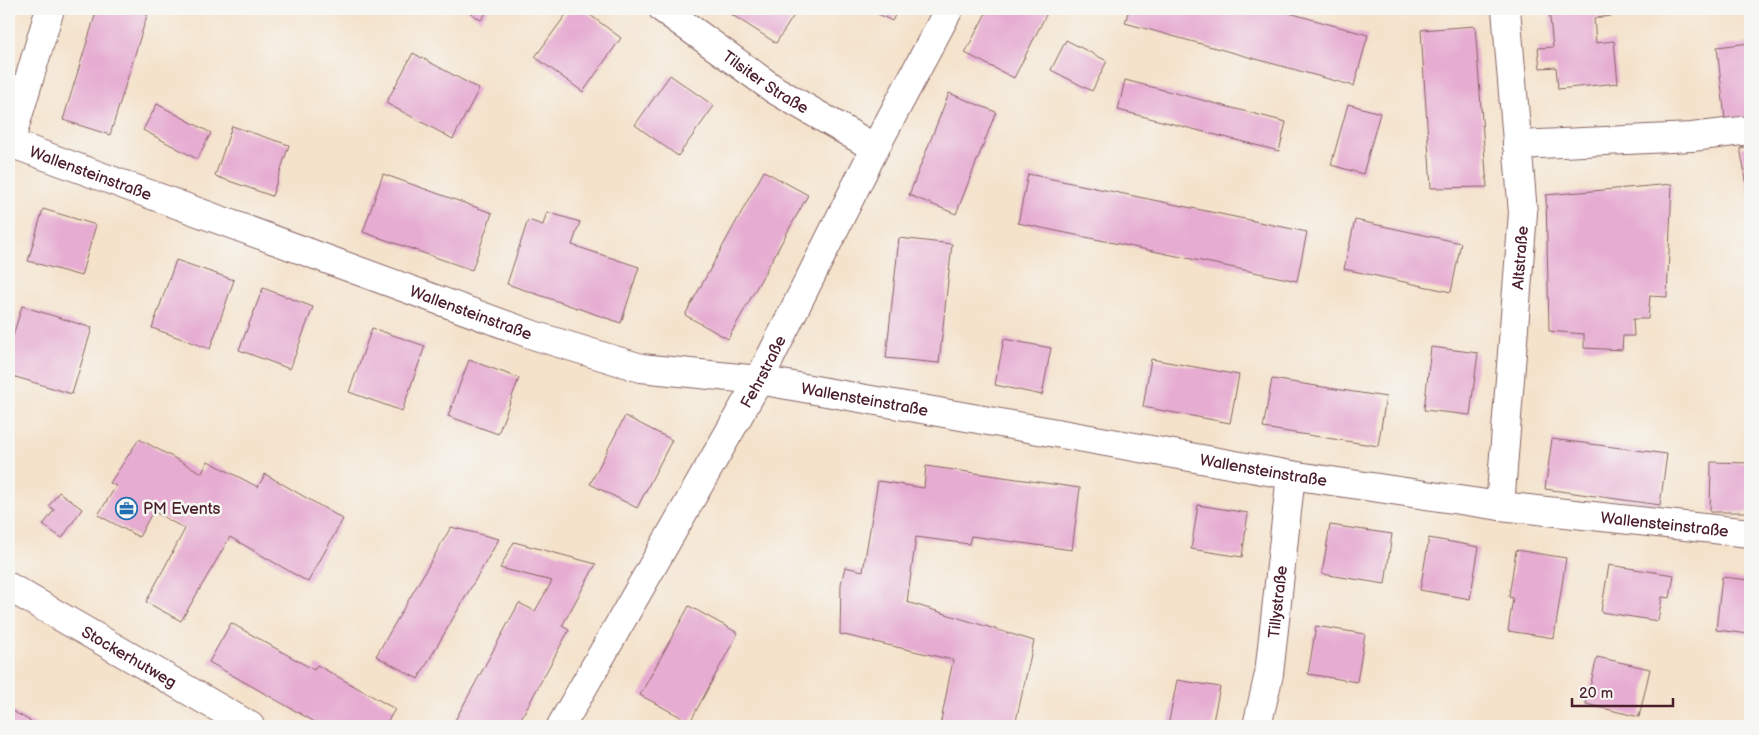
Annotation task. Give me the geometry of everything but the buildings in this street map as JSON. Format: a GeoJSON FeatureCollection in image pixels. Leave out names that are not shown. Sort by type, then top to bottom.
{"type":"FeatureCollection","features":[{"type":"Feature","properties":{"kind":"street"},"geometry":{"type":"LineString","coordinates":[[9,144],[50,9]]}},
{"type":"Feature","properties":{"kind":"street","name":"Tilsiter Straße"},"geometry":{"type":"LineString","coordinates":[[663,9],[775,90],[875,148]]}},
{"type":"Feature","properties":{"kind":"street","name":"Fehrstraße"},"geometry":{"type":"LineString","coordinates":[[561,726],[759,380],[875,148],[949,9]]}},
{"type":"Feature","properties":{"kind":"street","name":"Altstraße"},"geometry":{"type":"LineString","coordinates":[[1500,506],[1522,213],[1506,9]]}},
{"type":"Feature","properties":{"kind":"street"},"geometry":{"type":"LineString","coordinates":[[1518,145],[1692,137],[1750,130]]}},
{"type":"Feature","properties":{"kind":"street","name":"Wallensteinstraße"},"geometry":{"type":"LineString","coordinates":[[9,144],[536,336],[641,368],[759,380],[1291,475],[1500,506],[1750,533]]}},
{"type":"Feature","properties":{"kind":"street","name":"Tillystraße"},"geometry":{"type":"LineString","coordinates":[[1257,726],[1269,674],[1291,475]]}},
{"type":"Feature","properties":{"kind":"street","name":"Stockerhutweg"},"geometry":{"type":"LineString","coordinates":[[9,587],[250,726]]}},
{"type":"Feature","properties":{"kind":"place","name":"PM Events"},"geometry":{"type":"Point","coordinates":[127,508]}}]}
